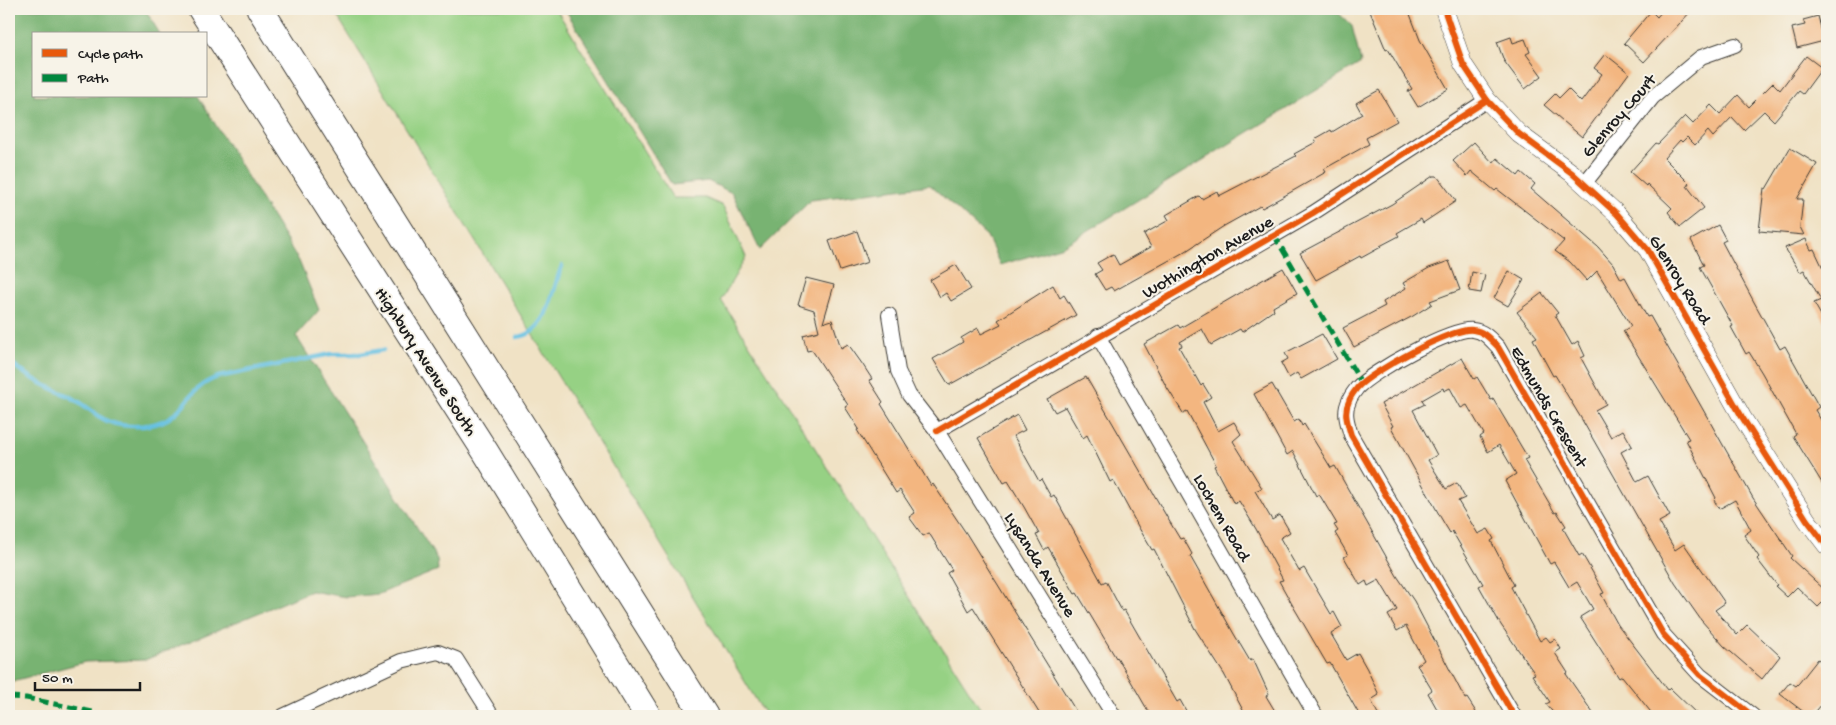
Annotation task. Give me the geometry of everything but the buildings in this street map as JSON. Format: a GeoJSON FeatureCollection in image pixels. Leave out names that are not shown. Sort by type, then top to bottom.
{"type":"FeatureCollection","features":[{"type":"Feature","properties":{"kind":"highway","name":"Highbury Avenue South"},"geometry":{"type":"LineString","coordinates":[[201,9],[485,451],[648,716]]}},
{"type":"Feature","properties":{"kind":"highway"},"geometry":{"type":"LineString","coordinates":[[260,9],[705,716]]}},
{"type":"Feature","properties":{"kind":"street","name":"Glenroy Road"},"geometry":{"type":"LineString","coordinates":[[1444,9],[1463,64],[1487,100],[1518,134],[1584,184],[1617,214],[1648,250],[1742,417],[1807,520],[1827,546]]}},
{"type":"Feature","properties":{"kind":"street","name":"Glenroy Court"},"geometry":{"type":"LineString","coordinates":[[1584,184],[1653,97],[1701,57],[1735,45]]}},
{"type":"Feature","properties":{"kind":"street","name":"Wothington Avenue"},"geometry":{"type":"LineString","coordinates":[[937,431],[1313,213],[1487,100]]}},
{"type":"Feature","properties":{"kind":"street","name":"Lysanda Avenue"},"geometry":{"type":"LineString","coordinates":[[888,315],[898,371],[910,395],[937,431],[1114,716]]}},
{"type":"Feature","properties":{"kind":"street","name":"Edmunds Crescent"},"geometry":{"type":"LineString","coordinates":[[1514,716],[1351,435],[1346,418],[1348,403],[1356,389],[1368,379],[1442,336],[1459,330],[1483,332],[1498,346],[1663,634],[1700,675],[1753,716]]}},
{"type":"Feature","properties":{"kind":"street","name":"Lochem Road"},"geometry":{"type":"LineString","coordinates":[[1098,336],[1316,716]]}},
{"type":"Feature","properties":{"kind":"street"},"geometry":{"type":"LineString","coordinates":[[283,716],[307,711],[401,660],[438,652],[456,659],[492,716]]}},
{"type":"Feature","properties":{"kind":"green space"},"geometry":{"type":"Polygon","coordinates":[[[9,9],[145,9],[159,32],[32,32],[32,98],[199,98],[299,261],[319,310],[296,336],[437,559],[438,570],[379,594],[346,597],[311,591],[145,660],[85,662],[9,682],[9,9]]]}},
{"type":"Feature","properties":{"kind":"green space"},"geometry":{"type":"Polygon","coordinates":[[[333,9],[556,9],[673,198],[705,198],[723,206],[746,257],[721,300],[985,716],[766,716],[333,9]]]}},
{"type":"Feature","properties":{"kind":"green space"},"geometry":{"type":"Polygon","coordinates":[[[565,9],[1334,9],[1352,26],[1361,63],[1063,246],[1000,265],[987,236],[930,185],[811,200],[760,250],[732,193],[708,181],[672,185],[565,9]]]}},
{"type":"Feature","properties":{"kind":"waterway"},"geometry":{"type":"LineString","coordinates":[[517,337],[528,334],[543,319],[562,266]]}},
{"type":"Feature","properties":{"kind":"waterway"},"geometry":{"type":"LineString","coordinates":[[9,361],[31,377],[71,397],[107,421],[115,424],[144,426],[162,422],[169,418],[201,386],[218,377],[331,354],[360,354],[383,350]]}},
{"type":"Feature","properties":{"kind":"marked path"},"geometry":{"type":"LineString","coordinates":[[1274,235],[1362,384]]}},
{"type":"Feature","properties":{"kind":"marked path"},"geometry":{"type":"LineString","coordinates":[[9,697],[26,698],[93,712],[98,716]]}},
{"type":"Feature","properties":{"kind":"cycle path"},"geometry":{"type":"LineString","coordinates":[[1444,9],[1463,64],[1487,100],[1519,134],[1572,173],[1617,214],[1648,250],[1742,417],[1807,520],[1827,546]]}},
{"type":"Feature","properties":{"kind":"cycle path"},"geometry":{"type":"LineString","coordinates":[[937,431],[1313,213],[1487,100]]}},
{"type":"Feature","properties":{"kind":"cycle path"},"geometry":{"type":"LineString","coordinates":[[1514,716],[1351,435],[1347,418],[1346,410],[1350,398],[1365,381],[1412,352],[1463,331],[1473,330],[1480,332],[1498,347],[1663,634],[1700,675],[1753,716]]}}]}
